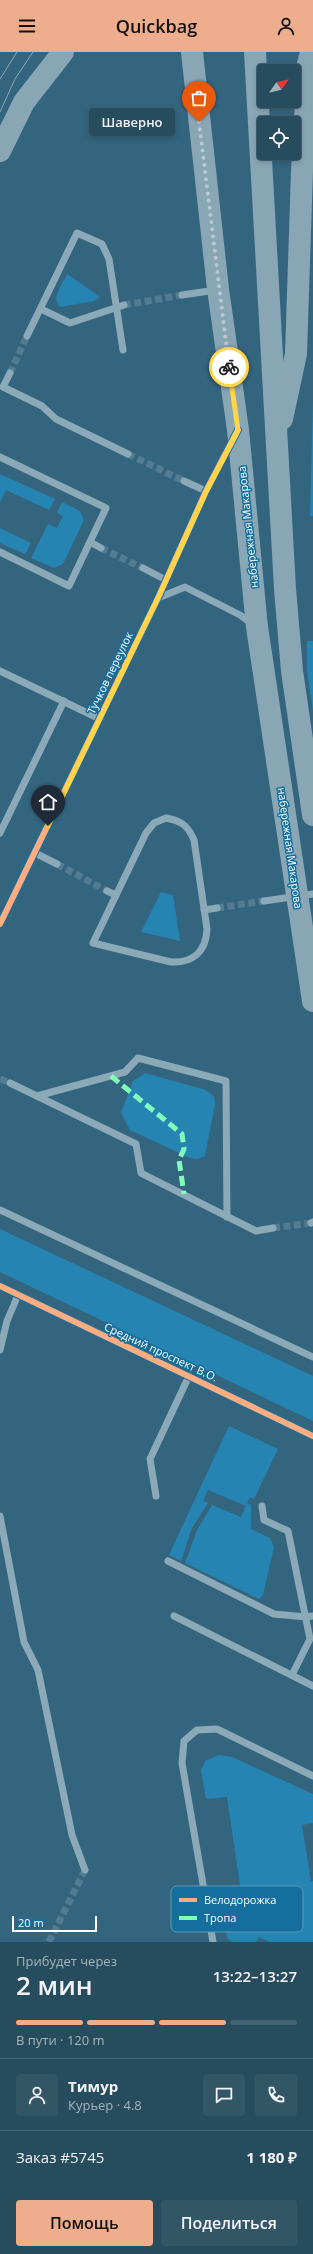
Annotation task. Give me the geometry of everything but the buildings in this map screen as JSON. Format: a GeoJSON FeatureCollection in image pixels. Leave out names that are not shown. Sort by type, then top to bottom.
{"type":"FeatureCollection","features":[{"type":"Feature","properties":{"kind":"main road"},"geometry":{"type":"LineString","coordinates":[[0,151],[24,102],[63,52]]}},
{"type":"Feature","properties":{"kind":"main road"},"geometry":{"type":"LineString","coordinates":[[180,52],[194,76]]}},
{"type":"Feature","properties":{"kind":"main road","name":"набережная Макарова"},"geometry":{"type":"LineString","coordinates":[[192,52],[218,289],[238,430],[257,627],[305,895],[313,1001]]}},
{"type":"Feature","properties":{"kind":"main road"},"geometry":{"type":"LineString","coordinates":[[255,52],[276,443],[292,671],[313,815]]}},
{"type":"Feature","properties":{"kind":"main road"},"geometry":{"type":"LineString","coordinates":[[276,443],[296,354],[302,171],[308,64],[311,52]]}},
{"type":"Feature","properties":{"kind":"street"},"geometry":{"type":"LineString","coordinates":[[27,336],[77,233],[102,244],[109,260],[123,350]]}},
{"type":"Feature","properties":{"kind":"street"},"geometry":{"type":"LineString","coordinates":[[182,295],[218,289]]}},
{"type":"Feature","properties":{"kind":"street"},"geometry":{"type":"LineString","coordinates":[[40,309],[70,323],[116,306],[124,305]]}},
{"type":"Feature","properties":{"kind":"street"},"geometry":{"type":"LineString","coordinates":[[10,373],[3,387],[42,406],[56,419],[128,454]]}},
{"type":"Feature","properties":{"kind":"street","name":"Тучков переулок"},"geometry":{"type":"LineString","coordinates":[[0,924],[158,598],[206,492],[238,430]]}},
{"type":"Feature","properties":{"kind":"street"},"geometry":{"type":"LineString","coordinates":[[0,457],[106,508],[69,586],[0,552]]}},
{"type":"Feature","properties":{"kind":"street"},"geometry":{"type":"LineString","coordinates":[[184,481],[206,492]]}},
{"type":"Feature","properties":{"kind":"street"},"geometry":{"type":"LineString","coordinates":[[90,542],[101,548]]}},
{"type":"Feature","properties":{"kind":"street"},"geometry":{"type":"LineString","coordinates":[[143,568],[166,580]]}},
{"type":"Feature","properties":{"kind":"street"},"geometry":{"type":"LineString","coordinates":[[158,598],[185,587],[240,615],[257,627]]}},
{"type":"Feature","properties":{"kind":"street"},"geometry":{"type":"LineString","coordinates":[[0,671],[100,719]]}},
{"type":"Feature","properties":{"kind":"street"},"geometry":{"type":"LineString","coordinates":[[0,833],[64,701]]}},
{"type":"Feature","properties":{"kind":"street"},"geometry":{"type":"LineString","coordinates":[[166,818],[179,820],[189,828],[194,840],[204,910],[206,941],[201,951],[193,959],[182,963],[171,962],[93,943],[146,833],[154,823],[166,818]]}},
{"type":"Feature","properties":{"kind":"street"},"geometry":{"type":"LineString","coordinates":[[35,853],[57,864]]}},
{"type":"Feature","properties":{"kind":"street"},"geometry":{"type":"LineString","coordinates":[[107,891],[116,895]]}},
{"type":"Feature","properties":{"kind":"street"},"geometry":{"type":"LineString","coordinates":[[264,901],[305,895]]}},
{"type":"Feature","properties":{"kind":"street"},"geometry":{"type":"LineString","coordinates":[[204,910],[217,908]]}},
{"type":"Feature","properties":{"kind":"street"},"geometry":{"type":"LineString","coordinates":[[37,1096],[125,1072],[138,1058],[226,1082],[227,1216]]}},
{"type":"Feature","properties":{"kind":"street"},"geometry":{"type":"LineString","coordinates":[[10,1083],[136,1144],[142,1173],[256,1231],[273,1228]]}},
{"type":"Feature","properties":{"kind":"street"},"geometry":{"type":"LineString","coordinates":[[0,1210],[313,1357]]}},
{"type":"Feature","properties":{"kind":"street","name":"Средний проспект В.О."},"geometry":{"type":"LineString","coordinates":[[0,1286],[313,1436]]}},
{"type":"Feature","properties":{"kind":"street"},"geometry":{"type":"LineString","coordinates":[[0,1350],[7,1321],[18,1295]]}},
{"type":"Feature","properties":{"kind":"street"},"geometry":{"type":"LineString","coordinates":[[156,1496],[150,1459],[189,1376]]}},
{"type":"Feature","properties":{"kind":"street"},"geometry":{"type":"LineString","coordinates":[[262,1506],[264,1520],[288,1531],[310,1616],[310,1639],[292,1675]]}},
{"type":"Feature","properties":{"kind":"street"},"geometry":{"type":"LineString","coordinates":[[0,1516],[24,1642],[38,1670],[72,1835],[85,1870]]}},
{"type":"Feature","properties":{"kind":"street"},"geometry":{"type":"LineString","coordinates":[[168,1561],[274,1614],[310,1616]]}},
{"type":"Feature","properties":{"kind":"street"},"geometry":{"type":"LineString","coordinates":[[174,1616],[313,1686]]}},
{"type":"Feature","properties":{"kind":"street"},"geometry":{"type":"LineString","coordinates":[[203,1886],[182,1763],[184,1741],[197,1730],[217,1729],[313,1776]]}},
{"type":"Feature","properties":{"kind":"street"},"geometry":{"type":"LineString","coordinates":[[211,1932],[213,1942]]}},
{"type":"Feature","properties":{"kind":"shaded area"},"geometry":{"type":"Polygon","coordinates":[[[67,274],[100,297],[94,301],[60,307],[57,299],[58,290],[67,274]]]}},
{"type":"Feature","properties":{"kind":"shaded area"},"geometry":{"type":"Polygon","coordinates":[[[313,399],[313,516],[310,516],[313,399]]]}},
{"type":"Feature","properties":{"kind":"shaded area"},"geometry":{"type":"Polygon","coordinates":[[[0,474],[55,499],[49,510],[6,490],[0,502],[0,474]]]}},
{"type":"Feature","properties":{"kind":"shaded area"},"geometry":{"type":"Polygon","coordinates":[[[62,502],[80,511],[84,520],[63,564],[54,568],[31,558],[48,524],[57,528],[63,516],[57,513],[62,502]]]}},
{"type":"Feature","properties":{"kind":"shaded area"},"geometry":{"type":"Polygon","coordinates":[[[0,528],[31,543],[25,554],[0,543],[0,528]]]}},
{"type":"Feature","properties":{"kind":"shaded area"},"geometry":{"type":"Polygon","coordinates":[[[307,641],[313,641],[313,711],[307,670],[307,641]]]}},
{"type":"Feature","properties":{"kind":"shaded area"},"geometry":{"type":"Polygon","coordinates":[[[161,892],[173,895],[180,941],[141,932],[161,892]]]}},
{"type":"Feature","properties":{"kind":"shaded area"},"geometry":{"type":"Polygon","coordinates":[[[145,1073],[206,1090],[214,1096],[215,1104],[205,1156],[198,1159],[190,1158],[130,1130],[121,1113],[133,1081],[145,1073]]]}},
{"type":"Feature","properties":{"kind":"shaded area"},"geometry":{"type":"Polygon","coordinates":[[[0,1229],[313,1376],[313,1421],[0,1272],[0,1229]]]}},
{"type":"Feature","properties":{"kind":"shaded area"},"geometry":{"type":"Polygon","coordinates":[[[229,1426],[278,1449],[254,1499],[250,1497],[247,1503],[251,1505],[251,1529],[270,1538],[274,1547],[263,1595],[259,1599],[185,1563],[197,1530],[212,1505],[241,1517],[246,1506],[208,1490],[203,1501],[208,1503],[192,1528],[181,1561],[169,1555],[229,1426]]]}},
{"type":"Feature","properties":{"kind":"shaded area"},"geometry":{"type":"Polygon","coordinates":[[[219,1755],[232,1757],[313,1794],[313,1823],[302,1825],[311,1881],[313,1881],[313,1942],[270,1942],[259,1937],[256,1942],[233,1942],[227,1938],[226,1932],[303,1932],[303,1886],[240,1886],[227,1797],[206,1799],[201,1770],[205,1761],[219,1755]]]}},
{"type":"Feature","properties":{"kind":"tunnel"},"geometry":{"type":"LineString","coordinates":[[124,305],[182,295]]}},
{"type":"Feature","properties":{"kind":"tunnel"},"geometry":{"type":"LineString","coordinates":[[10,373],[27,336]]}},
{"type":"Feature","properties":{"kind":"tunnel"},"geometry":{"type":"LineString","coordinates":[[128,454],[184,481]]}},
{"type":"Feature","properties":{"kind":"tunnel"},"geometry":{"type":"LineString","coordinates":[[101,548],[143,568]]}},
{"type":"Feature","properties":{"kind":"tunnel"},"geometry":{"type":"LineString","coordinates":[[57,864],[107,891]]}},
{"type":"Feature","properties":{"kind":"tunnel"},"geometry":{"type":"LineString","coordinates":[[217,908],[264,901]]}},
{"type":"Feature","properties":{"kind":"tunnel"},"geometry":{"type":"LineString","coordinates":[[0,1079],[10,1083]]}},
{"type":"Feature","properties":{"kind":"tunnel"},"geometry":{"type":"LineString","coordinates":[[273,1228],[311,1223]]}},
{"type":"Feature","properties":{"kind":"tunnel"},"geometry":{"type":"LineString","coordinates":[[49,1942],[85,1870]]}},
{"type":"Feature","properties":{"kind":"tram line"},"geometry":{"type":"LineString","coordinates":[[0,79],[17,52]]}},
{"type":"Feature","properties":{"kind":"tram line"},"geometry":{"type":"LineString","coordinates":[[0,112],[15,79],[33,52]]}},
{"type":"Feature","properties":{"kind":"marked path"},"geometry":{"type":"LineString","coordinates":[[111,1076],[182,1134],[184,1149],[179,1160],[184,1194]]}},
{"type":"Feature","properties":{"kind":"cycle path"},"geometry":{"type":"LineString","coordinates":[[0,924],[158,598],[206,491],[238,430]]}},
{"type":"Feature","properties":{"kind":"cycle path"},"geometry":{"type":"LineString","coordinates":[[0,1286],[313,1436]]}},
{"type":"Feature","properties":{"kind":"way so far"},"geometry":{"type":"LineString","coordinates":[[199,122],[218,289],[229,367]]}},
{"type":"Feature","properties":{"kind":"place","name":"Шаверно"},"geometry":{"type":"Point","coordinates":[199,122]}},
{"type":"Feature","properties":{"kind":"route"},"geometry":{"type":"LineString","coordinates":[[48,826],[158,598],[206,492],[238,430],[229,367]]}}]}
